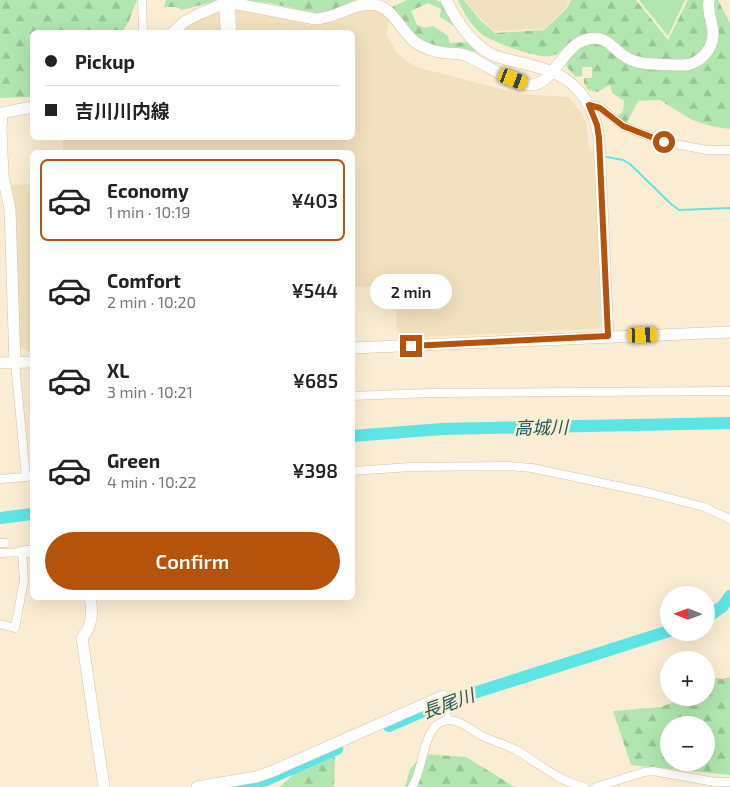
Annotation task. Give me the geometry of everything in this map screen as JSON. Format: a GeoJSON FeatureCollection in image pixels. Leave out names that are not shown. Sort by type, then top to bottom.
{"type":"FeatureCollection","features":[{"type":"Feature","properties":{"kind":"street"},"geometry":{"type":"LineString","coordinates":[[142,0],[143,30]]}},
{"type":"Feature","properties":{"kind":"street"},"geometry":{"type":"LineString","coordinates":[[446,0],[470,37],[479,46],[494,55],[552,72],[569,81],[584,96],[589,105],[597,125],[599,138],[608,336]]}},
{"type":"Feature","properties":{"kind":"street"},"geometry":{"type":"LineString","coordinates":[[175,30],[184,22],[227,4],[237,4],[315,19],[328,18],[359,5],[372,4],[385,9],[412,40],[422,46],[443,53],[464,55],[532,85],[542,81],[552,72],[568,50],[578,42],[591,39],[607,41],[625,57],[635,61],[689,65],[701,58],[713,39],[709,12],[710,0]]}},
{"type":"Feature","properties":{"kind":"street"},"geometry":{"type":"LineString","coordinates":[[225,30],[227,4]]}},
{"type":"Feature","properties":{"kind":"street"},"geometry":{"type":"LineString","coordinates":[[227,4],[232,30]]}},
{"type":"Feature","properties":{"kind":"street"},"geometry":{"type":"LineString","coordinates":[[589,105],[600,108],[623,126],[664,142],[707,150],[730,150]]}},
{"type":"Feature","properties":{"kind":"street"},"geometry":{"type":"LineString","coordinates":[[0,479],[29,476],[15,363],[10,209],[2,184],[1,112],[30,107]]}},
{"type":"Feature","properties":{"kind":"street"},"geometry":{"type":"LineString","coordinates":[[355,348],[730,332]]}},
{"type":"Feature","properties":{"kind":"street"},"geometry":{"type":"LineString","coordinates":[[0,363],[30,362]]}},
{"type":"Feature","properties":{"kind":"street"},"geometry":{"type":"LineString","coordinates":[[355,396],[429,392],[730,391]]}},
{"type":"Feature","properties":{"kind":"street"},"geometry":{"type":"LineString","coordinates":[[355,471],[411,467],[507,466],[532,468],[650,492],[704,507],[730,519]]}},
{"type":"Feature","properties":{"kind":"street"},"geometry":{"type":"LineString","coordinates":[[0,553],[27,552],[15,628],[0,624]]}},
{"type":"Feature","properties":{"kind":"street"},"geometry":{"type":"LineString","coordinates":[[24,580],[30,580]]}},
{"type":"Feature","properties":{"kind":"street"},"geometry":{"type":"LineString","coordinates":[[90,600],[92,607],[89,630],[82,638],[104,787]]}},
{"type":"Feature","properties":{"kind":"street"},"geometry":{"type":"LineString","coordinates":[[196,787],[220,785],[256,777],[444,701],[447,720]]}},
{"type":"Feature","properties":{"kind":"street"},"geometry":{"type":"LineString","coordinates":[[412,787],[420,770],[428,736],[434,727],[447,720],[458,722],[480,735],[514,750],[569,782],[584,787]]}},
{"type":"Feature","properties":{"kind":"street"},"geometry":{"type":"LineString","coordinates":[[596,787],[644,772],[715,782],[730,782]]}},
{"type":"Feature","properties":{"kind":"shaded area"},"geometry":{"type":"Polygon","coordinates":[[[465,0],[569,0],[566,7],[544,29],[495,31],[480,18],[465,0]]]}},
{"type":"Feature","properties":{"kind":"shaded area"},"geometry":{"type":"Polygon","coordinates":[[[364,8],[378,10],[389,20],[386,34],[397,53],[416,67],[521,94],[568,97],[580,111],[586,122],[589,147],[594,151],[601,325],[598,329],[397,338],[396,286],[355,287],[355,150],[63,150],[63,140],[355,140],[355,30],[178,30],[214,12],[236,10],[310,25],[333,22],[364,8]]]}},
{"type":"Feature","properties":{"kind":"shaded area"},"geometry":{"type":"Polygon","coordinates":[[[30,184],[30,353],[20,346],[9,185],[30,184]]]}},
{"type":"Feature","properties":{"kind":"green space"},"geometry":{"type":"Polygon","coordinates":[[[0,0],[137,0],[123,30],[30,30],[30,97],[0,98],[0,0]]]}},
{"type":"Feature","properties":{"kind":"green space"},"geometry":{"type":"Polygon","coordinates":[[[166,0],[220,0],[182,10],[176,7],[164,7],[166,0]]]}},
{"type":"Feature","properties":{"kind":"green space"},"geometry":{"type":"Polygon","coordinates":[[[239,0],[355,0],[331,12],[315,13],[269,3],[239,0]]]}},
{"type":"Feature","properties":{"kind":"green space"},"geometry":{"type":"Polygon","coordinates":[[[407,0],[436,0],[443,3],[456,23],[454,26],[440,17],[441,9],[428,3],[411,11],[417,25],[425,28],[433,26],[448,36],[450,43],[468,42],[478,52],[426,44],[398,20],[392,7],[407,0]]]}},
{"type":"Feature","properties":{"kind":"green space"},"geometry":{"type":"Polygon","coordinates":[[[458,0],[464,0],[480,20],[495,33],[544,30],[567,8],[571,0],[636,0],[668,40],[688,0],[718,0],[730,23],[730,129],[692,120],[660,100],[638,101],[626,124],[616,117],[623,112],[624,101],[612,93],[610,85],[597,92],[588,90],[584,83],[584,78],[592,78],[592,67],[582,67],[582,76],[576,77],[566,66],[571,54],[569,43],[556,54],[550,56],[526,53],[505,46],[483,35],[475,28],[458,0]]]}},
{"type":"Feature","properties":{"kind":"green space"},"geometry":{"type":"Polygon","coordinates":[[[639,0],[685,0],[668,36],[639,0]]]}},
{"type":"Feature","properties":{"kind":"green space"},"geometry":{"type":"Polygon","coordinates":[[[730,677],[730,775],[690,771],[715,771],[715,716],[660,716],[660,768],[631,765],[613,711],[661,707],[715,706],[715,678],[722,679],[730,677]]]}},
{"type":"Feature","properties":{"kind":"green space"},"geometry":{"type":"Polygon","coordinates":[[[423,754],[466,757],[515,787],[405,787],[410,769],[423,754]]]}},
{"type":"Feature","properties":{"kind":"green space"},"geometry":{"type":"Polygon","coordinates":[[[335,757],[334,787],[280,787],[300,768],[335,757]]]}},
{"type":"Feature","properties":{"kind":"waterway"},"geometry":{"type":"LineString","coordinates":[[607,157],[623,160],[630,164],[679,210],[730,208]]}},
{"type":"Feature","properties":{"kind":"waterway","name":"高城川"},"geometry":{"type":"LineString","coordinates":[[355,436],[442,429],[730,423]]}},
{"type":"Feature","properties":{"kind":"waterway","name":"高城川"},"geometry":{"type":"LineString","coordinates":[[0,518],[30,514]]}},
{"type":"Feature","properties":{"kind":"waterway","name":"長尾川"},"geometry":{"type":"LineString","coordinates":[[715,612],[723,606],[730,596]]}},
{"type":"Feature","properties":{"kind":"waterway","name":"長尾川"},"geometry":{"type":"LineString","coordinates":[[389,726],[458,698],[660,634]]}},
{"type":"Feature","properties":{"kind":"waterway","name":"長尾川"},"geometry":{"type":"LineString","coordinates":[[232,787],[266,780],[337,749]]}},
{"type":"Feature","properties":{"kind":"route"},"geometry":{"type":"LineString","coordinates":[[411,346],[608,336],[599,138],[594,115],[589,105],[600,108],[623,126],[664,142]]}}]}
